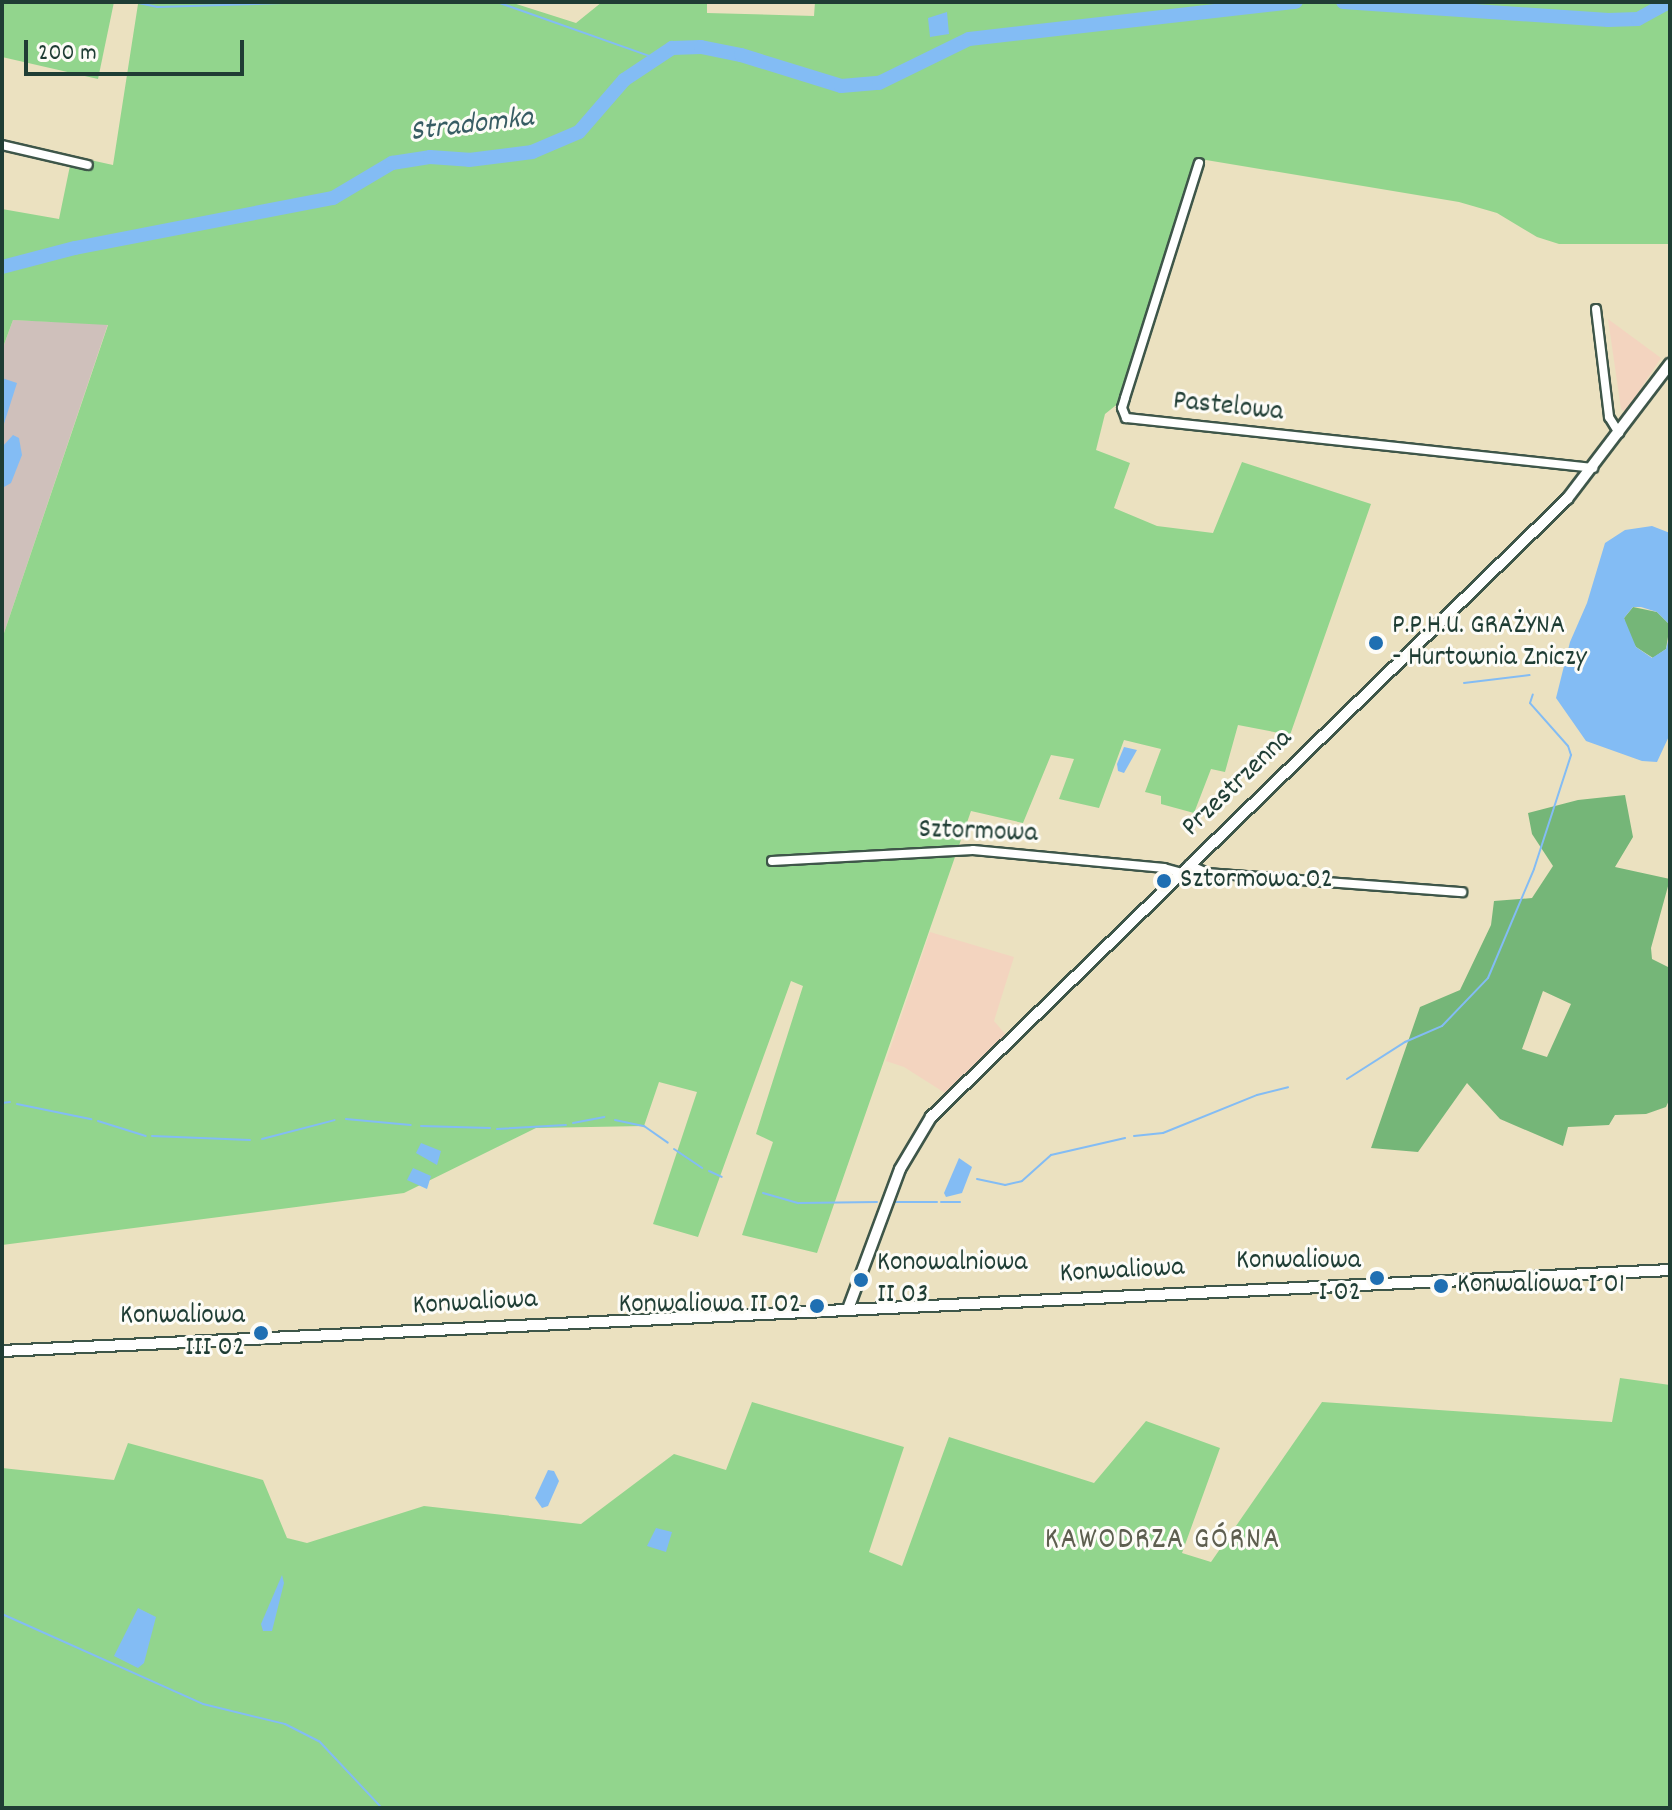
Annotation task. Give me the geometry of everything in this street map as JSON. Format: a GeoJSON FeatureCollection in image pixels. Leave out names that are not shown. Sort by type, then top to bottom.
{"type":"FeatureCollection","features":[{"type":"Feature","properties":{"kind":"street"},"geometry":{"type":"LineString","coordinates":[[2,145],[88,165]]}},
{"type":"Feature","properties":{"kind":"street","name":"Pastelowa"},"geometry":{"type":"LineString","coordinates":[[1199,163],[1122,408],[1126,418],[1593,468]]}},
{"type":"Feature","properties":{"kind":"street"},"geometry":{"type":"LineString","coordinates":[[1596,309],[1609,417],[1619,433]]}},
{"type":"Feature","properties":{"kind":"street","name":"Przestrzenna"},"geometry":{"type":"LineString","coordinates":[[848,1309],[900,1169],[918,1134],[1185,869],[1567,499],[1670,364]]}},
{"type":"Feature","properties":{"kind":"street","name":"Sztormowa"},"geometry":{"type":"LineString","coordinates":[[772,861],[960,850],[1462,892]]}},
{"type":"Feature","properties":{"kind":"street","name":"Konwaliowa"},"geometry":{"type":"LineString","coordinates":[[2,1351],[1670,1270]]}},
{"type":"Feature","properties":{"kind":"shaded area"},"geometry":{"type":"Polygon","coordinates":[[[1608,319],[1661,358],[1625,412],[1621,409],[1608,319]]]}},
{"type":"Feature","properties":{"kind":"shaded area"},"geometry":{"type":"Polygon","coordinates":[[[13,320],[108,324],[2,639],[2,350],[13,320]]]}},
{"type":"Feature","properties":{"kind":"shaded area"},"geometry":{"type":"Polygon","coordinates":[[[930,932],[1014,957],[994,1021],[1006,1035],[945,1093],[904,1067],[886,1061],[930,932]]]}},
{"type":"Feature","properties":{"kind":"green space"},"geometry":{"type":"Polygon","coordinates":[[[2,2],[114,2],[98,79],[2,57],[2,2]]]}},
{"type":"Feature","properties":{"kind":"green space"},"geometry":{"type":"Polygon","coordinates":[[[510,2],[576,23],[602,2],[707,2],[707,13],[814,16],[815,2],[1670,2],[1670,244],[1559,244],[1537,237],[1497,213],[1459,202],[1206,160],[1199,163],[1125,398],[1105,414],[1096,450],[1130,463],[1114,508],[1157,526],[1213,533],[1242,462],[1371,504],[1290,735],[1238,725],[1225,772],[1211,769],[1194,813],[1161,804],[1161,796],[1145,792],[1161,749],[1124,740],[1099,808],[1059,799],[1074,759],[1051,755],[1023,823],[971,811],[817,1253],[742,1235],[773,1142],[756,1134],[803,986],[791,981],[698,1237],[653,1224],[697,1092],[659,1082],[644,1126],[536,1128],[404,1193],[2,1245],[2,639],[108,325],[13,320],[2,350],[2,209],[59,219],[72,156],[113,165],[138,4],[510,2]]]}},
{"type":"Feature","properties":{"kind":"green space"},"geometry":{"type":"Polygon","coordinates":[[[1633,607],[1657,612],[1670,625],[1666,649],[1653,658],[1636,647],[1627,632],[1624,618],[1633,607]]]}},
{"type":"Feature","properties":{"kind":"green space"},"geometry":{"type":"Polygon","coordinates":[[[1625,795],[1633,837],[1615,867],[1670,879],[1651,948],[1652,959],[1670,968],[1670,1098],[1666,1107],[1646,1114],[1615,1115],[1609,1125],[1568,1127],[1563,1146],[1500,1119],[1467,1083],[1418,1152],[1371,1148],[1420,1007],[1460,990],[1491,925],[1494,901],[1532,898],[1553,866],[1532,834],[1528,813],[1578,800],[1625,795]],[[1543,991],[1522,1049],[1547,1057],[1571,1004],[1543,991]]]}},
{"type":"Feature","properties":{"kind":"green space"},"geometry":{"type":"Polygon","coordinates":[[[1620,1378],[1670,1385],[1670,1808],[2,1808],[2,1468],[114,1480],[128,1443],[263,1480],[287,1538],[307,1543],[424,1506],[581,1524],[674,1454],[726,1470],[752,1402],[904,1447],[869,1552],[902,1566],[949,1437],[1094,1483],[1146,1421],[1220,1448],[1182,1553],[1211,1562],[1322,1402],[1612,1422],[1620,1378]]]}},
{"type":"Feature","properties":{"kind":"water"},"geometry":{"type":"Polygon","coordinates":[[[947,12],[949,34],[930,37],[928,18],[947,12]]]}},
{"type":"Feature","properties":{"kind":"water"},"geometry":{"type":"Polygon","coordinates":[[[2,378],[17,383],[2,430],[2,378]]]}},
{"type":"Feature","properties":{"kind":"water"},"geometry":{"type":"Polygon","coordinates":[[[13,435],[19,438],[22,455],[11,483],[4,487],[2,447],[13,435]]]}},
{"type":"Feature","properties":{"kind":"water"},"geometry":{"type":"Polygon","coordinates":[[[1652,526],[1670,533],[1670,625],[1657,612],[1641,607],[1633,607],[1624,618],[1636,647],[1652,658],[1666,649],[1670,633],[1670,734],[1657,762],[1642,761],[1586,741],[1556,698],[1570,642],[1587,603],[1605,543],[1625,530],[1652,526]]]}},
{"type":"Feature","properties":{"kind":"water"},"geometry":{"type":"Polygon","coordinates":[[[1124,747],[1137,750],[1124,773],[1118,771],[1117,764],[1124,747]]]}},
{"type":"Feature","properties":{"kind":"water"},"geometry":{"type":"Polygon","coordinates":[[[421,1143],[441,1151],[437,1165],[416,1153],[421,1143]]]}},
{"type":"Feature","properties":{"kind":"water"},"geometry":{"type":"Polygon","coordinates":[[[959,1158],[972,1167],[962,1193],[946,1197],[944,1193],[959,1158]]]}},
{"type":"Feature","properties":{"kind":"water"},"geometry":{"type":"Polygon","coordinates":[[[413,1168],[431,1176],[427,1189],[407,1180],[413,1168]]]}},
{"type":"Feature","properties":{"kind":"water"},"geometry":{"type":"Polygon","coordinates":[[[548,1470],[554,1471],[559,1481],[548,1506],[542,1508],[535,1498],[548,1470]]]}},
{"type":"Feature","properties":{"kind":"water"},"geometry":{"type":"Polygon","coordinates":[[[656,1528],[672,1532],[666,1552],[647,1546],[656,1528]]]}},
{"type":"Feature","properties":{"kind":"water"},"geometry":{"type":"Polygon","coordinates":[[[282,1575],[284,1583],[272,1631],[263,1631],[261,1624],[282,1575]]]}},
{"type":"Feature","properties":{"kind":"water"},"geometry":{"type":"Polygon","coordinates":[[[138,1608],[156,1617],[144,1663],[138,1668],[114,1656],[138,1608]]]}},
{"type":"Feature","properties":{"kind":"waterway"},"geometry":{"type":"LineString","coordinates":[[134,2],[157,7],[313,2]]}},
{"type":"Feature","properties":{"kind":"waterway"},"geometry":{"type":"LineString","coordinates":[[497,2],[655,58]]}},
{"type":"Feature","properties":{"kind":"waterway","name":"Stradomka"},"geometry":{"type":"LineString","coordinates":[[2,267],[75,248],[333,198],[392,163],[430,157],[469,160],[532,152],[579,132],[624,80],[672,48],[701,47],[741,55],[841,86],[879,83],[969,39],[1296,2]]}},
{"type":"Feature","properties":{"kind":"waterway","name":"Stradomka"},"geometry":{"type":"LineString","coordinates":[[1343,2],[1608,20],[1638,19],[1669,2]]}},
{"type":"Feature","properties":{"kind":"waterway"},"geometry":{"type":"LineString","coordinates":[[1464,683],[1530,675]]}},
{"type":"Feature","properties":{"kind":"waterway"},"geometry":{"type":"LineString","coordinates":[[1347,1079],[1405,1042],[1442,1026],[1488,978],[1534,869],[1571,755],[1568,746],[1530,703],[1533,694]]}},
{"type":"Feature","properties":{"kind":"waterway"},"geometry":{"type":"LineString","coordinates":[[1134,1136],[1163,1133],[1257,1095],[1288,1087]]}},
{"type":"Feature","properties":{"kind":"waterway"},"geometry":{"type":"LineString","coordinates":[[2,1103],[10,1102]]}},
{"type":"Feature","properties":{"kind":"waterway"},"geometry":{"type":"LineString","coordinates":[[17,1104],[91,1119]]}},
{"type":"Feature","properties":{"kind":"waterway"},"geometry":{"type":"LineString","coordinates":[[573,1123],[604,1117]]}},
{"type":"Feature","properties":{"kind":"waterway"},"geometry":{"type":"LineString","coordinates":[[346,1119],[411,1125]]}},
{"type":"Feature","properties":{"kind":"waterway"},"geometry":{"type":"LineString","coordinates":[[262,1139],[335,1120]]}},
{"type":"Feature","properties":{"kind":"waterway"},"geometry":{"type":"LineString","coordinates":[[615,1120],[644,1126],[668,1143]]}},
{"type":"Feature","properties":{"kind":"waterway"},"geometry":{"type":"LineString","coordinates":[[98,1121],[146,1136]]}},
{"type":"Feature","properties":{"kind":"waterway"},"geometry":{"type":"LineString","coordinates":[[497,1129],[566,1125]]}},
{"type":"Feature","properties":{"kind":"waterway"},"geometry":{"type":"LineString","coordinates":[[421,1126],[490,1128]]}},
{"type":"Feature","properties":{"kind":"waterway"},"geometry":{"type":"LineString","coordinates":[[152,1136],[250,1140]]}},
{"type":"Feature","properties":{"kind":"waterway"},"geometry":{"type":"LineString","coordinates":[[977,1179],[1005,1185],[1022,1181],[1051,1155],[1125,1138]]}},
{"type":"Feature","properties":{"kind":"waterway"},"geometry":{"type":"LineString","coordinates":[[674,1149],[702,1168]]}},
{"type":"Feature","properties":{"kind":"waterway"},"geometry":{"type":"LineString","coordinates":[[709,1171],[722,1177]]}},
{"type":"Feature","properties":{"kind":"waterway"},"geometry":{"type":"LineString","coordinates":[[763,1193],[799,1203],[877,1202]]}},
{"type":"Feature","properties":{"kind":"waterway"},"geometry":{"type":"LineString","coordinates":[[893,1202],[937,1202]]}},
{"type":"Feature","properties":{"kind":"waterway"},"geometry":{"type":"LineString","coordinates":[[941,1202],[960,1202]]}},
{"type":"Feature","properties":{"kind":"waterway"},"geometry":{"type":"LineString","coordinates":[[2,1614],[203,1704],[285,1724],[319,1741],[382,1808]]}},
{"type":"Feature","properties":{"kind":"place","name":"P.P.H.U. GRAŻYNA - Hurtownia Zniczy"},"geometry":{"type":"Point","coordinates":[1376,643]}},
{"type":"Feature","properties":{"kind":"place","name":"Sztormowa 02"},"geometry":{"type":"Point","coordinates":[1164,881]}},
{"type":"Feature","properties":{"kind":"place","name":"Konwaliowa I 02"},"geometry":{"type":"Point","coordinates":[1377,1278]}},
{"type":"Feature","properties":{"kind":"place","name":"Konowalniowa II 03"},"geometry":{"type":"Point","coordinates":[861,1280]}},
{"type":"Feature","properties":{"kind":"place","name":"Konwaliowa I 01"},"geometry":{"type":"Point","coordinates":[1441,1286]}},
{"type":"Feature","properties":{"kind":"place","name":"Konwaliowa II 02"},"geometry":{"type":"Point","coordinates":[817,1306]}},
{"type":"Feature","properties":{"kind":"place","name":"Konwaliowa III 02"},"geometry":{"type":"Point","coordinates":[261,1333]}},
{"type":"Feature","properties":{"kind":"district","name":"KAWODRZA GÓRNA"},"geometry":{"type":"Point","coordinates":[1163,1542]}}]}
